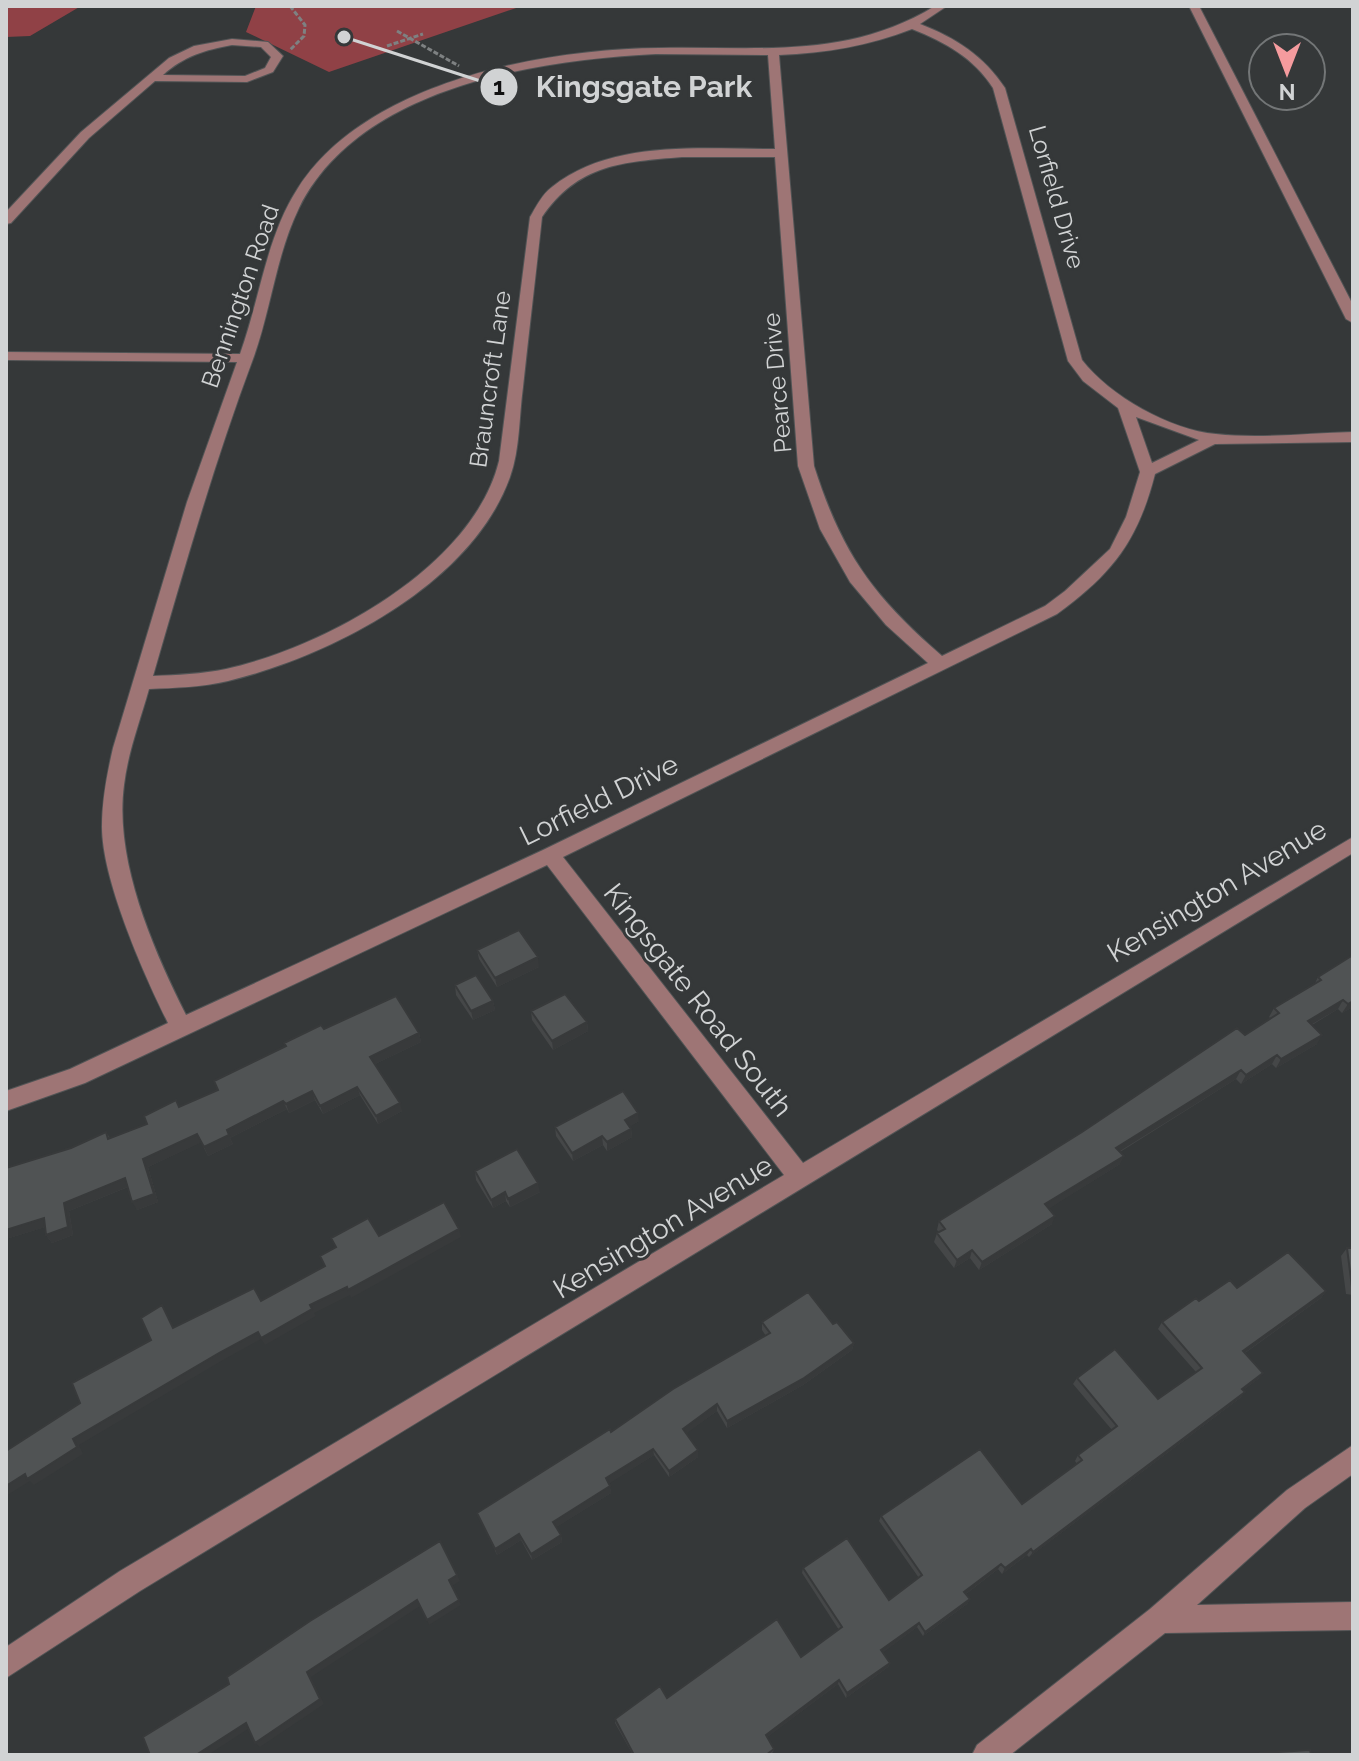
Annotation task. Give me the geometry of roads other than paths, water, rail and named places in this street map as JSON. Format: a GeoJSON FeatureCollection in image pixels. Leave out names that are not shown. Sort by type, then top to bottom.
{"type":"FeatureCollection","features":[{"type":"Feature","properties":{"kind":"street","name":"Bennington Road"},"geometry":{"type":"LineString","coordinates":[[181,1028],[159,983],[116,863],[112,829],[114,785],[122,748],[223,419],[246,358],[291,210],[306,184],[331,156],[362,131],[413,103],[479,78],[593,55],[845,44],[912,25],[942,6]]}},
{"type":"Feature","properties":{"kind":"street"},"geometry":{"type":"LineString","coordinates":[[1194,6],[1353,319]]}},
{"type":"Feature","properties":{"kind":"street","name":"Lorfield Drive"},"geometry":{"type":"LineString","coordinates":[[912,25],[942,37],[971,55],[992,75],[999,88],[1075,361],[1098,388],[1125,407],[1153,420],[1213,439]]}},
{"type":"Feature","properties":{"kind":"street"},"geometry":{"type":"LineString","coordinates":[[6,220],[85,135],[151,78],[173,60],[198,48],[232,42],[264,44],[277,56],[269,70],[247,79],[151,78]]}},
{"type":"Feature","properties":{"kind":"street","name":"Pearce Drive"},"geometry":{"type":"LineString","coordinates":[[773,49],[804,447],[820,514],[856,580],[896,625],[942,665]]}},
{"type":"Feature","properties":{"kind":"street","name":"Brauncroft Lane"},"geometry":{"type":"LineString","coordinates":[[143,683],[227,675],[300,651],[401,596],[432,573],[468,536],[488,507],[508,457],[536,217],[549,196],[561,185],[595,168],[637,157],[782,153]]}},
{"type":"Feature","properties":{"kind":"street"},"geometry":{"type":"LineString","coordinates":[[6,356],[246,358]]}},
{"type":"Feature","properties":{"kind":"street"},"geometry":{"type":"LineString","coordinates":[[1125,407],[1148,472],[1178,454],[1213,439],[1353,437]]}},
{"type":"Feature","properties":{"kind":"street","name":"Lorfield Drive"},"geometry":{"type":"LineString","coordinates":[[6,1101],[77,1076],[550,855],[1051,610],[1090,584],[1106,567],[1139,514],[1148,472]]}},
{"type":"Feature","properties":{"kind":"street","name":"Kensington Avenue"},"geometry":{"type":"LineString","coordinates":[[6,1664],[130,1581],[1353,844]]}},
{"type":"Feature","properties":{"kind":"street","name":"Kingsgate Road South"},"geometry":{"type":"LineString","coordinates":[[550,855],[801,1179]]}},
{"type":"Feature","properties":{"kind":"street"},"geometry":{"type":"LineString","coordinates":[[987,1755],[1160,1619],[1296,1499],[1353,1458]]}},
{"type":"Feature","properties":{"kind":"street"},"geometry":{"type":"LineString","coordinates":[[1160,1619],[1353,1616]]}},
{"type":"Feature","properties":{"kind":"place","name":"Kingsgate Park"},"geometry":{"type":"Point","coordinates":[344,37]}}]}
